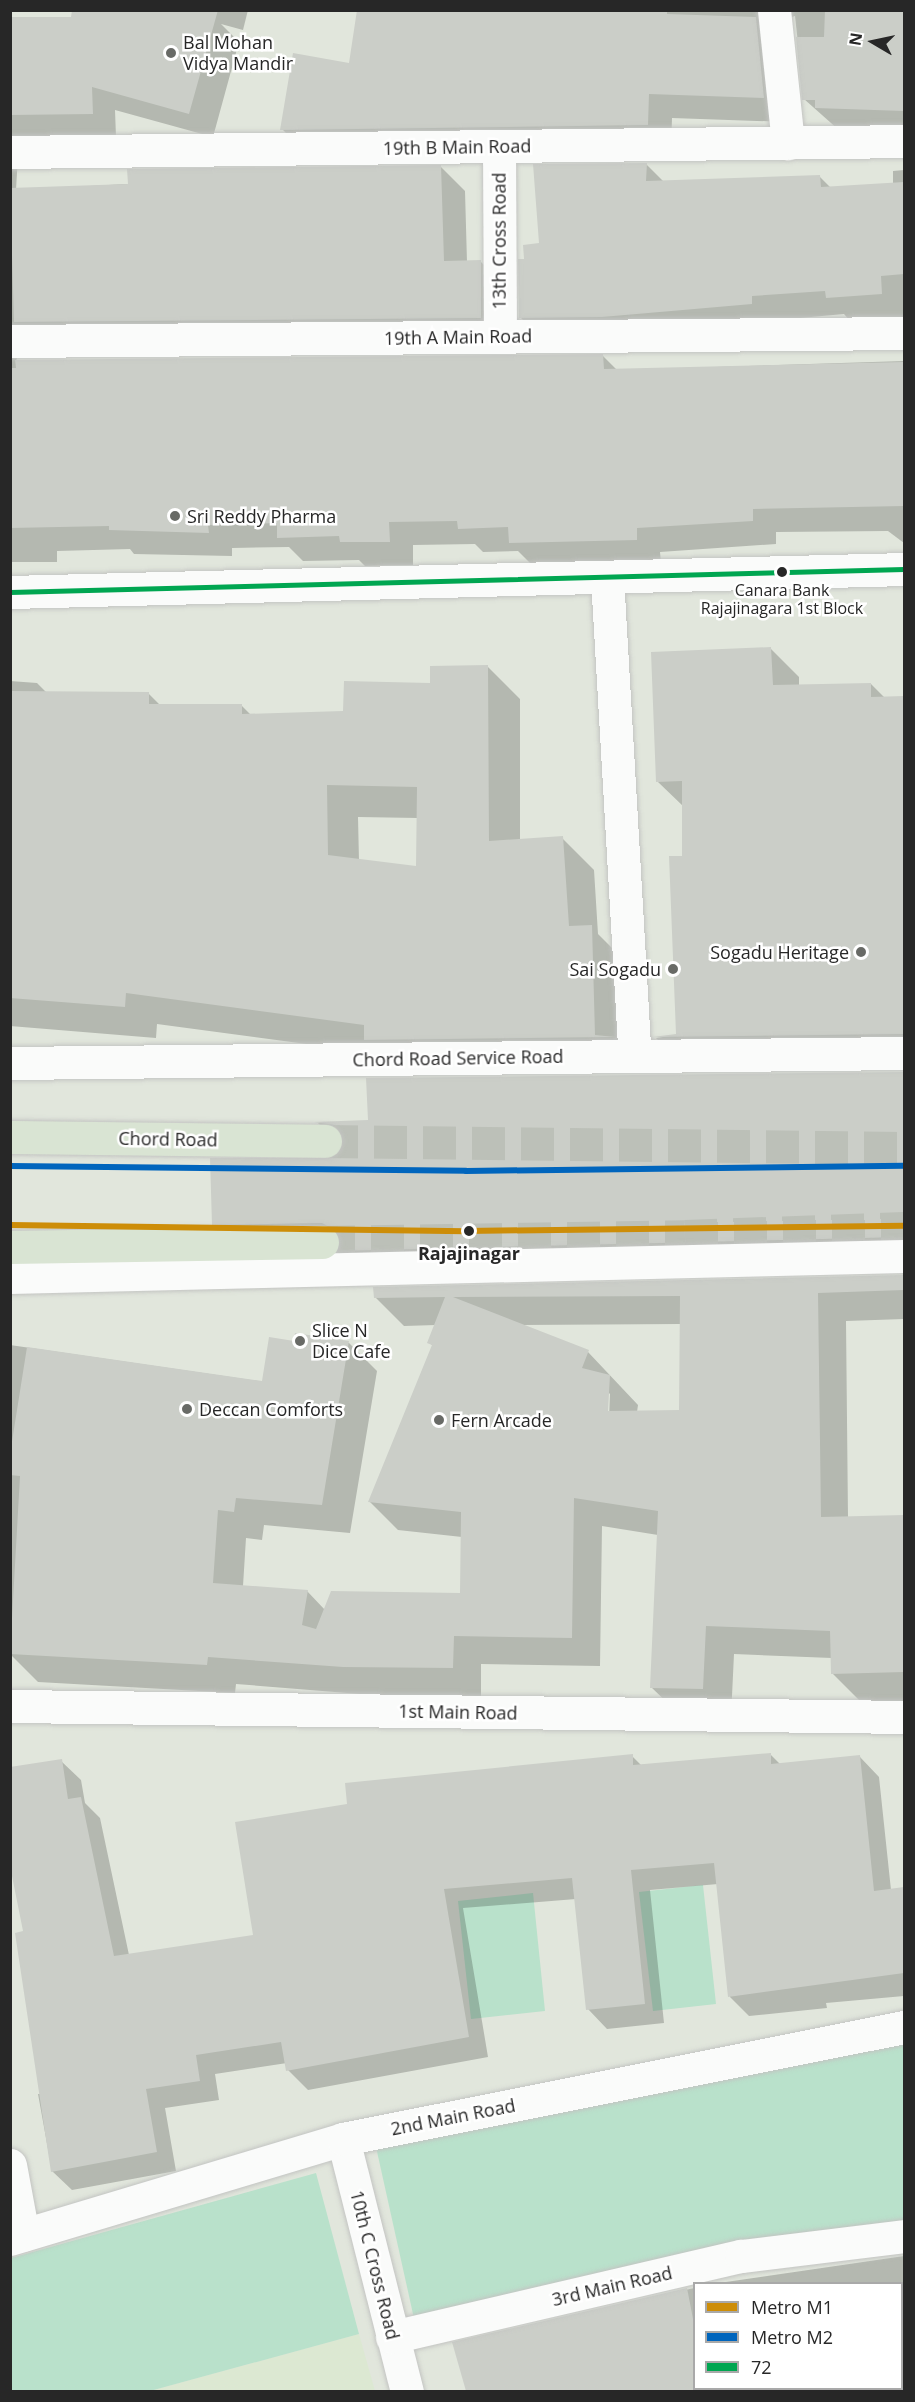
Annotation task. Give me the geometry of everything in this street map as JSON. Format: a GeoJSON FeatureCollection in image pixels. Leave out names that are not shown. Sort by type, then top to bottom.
{"type":"FeatureCollection","features":[{"type":"Feature","properties":{"kind":"main road","name":"Chord Road"},"geometry":{"type":"LineString","coordinates":[[10,1137],[325,1141]]}},
{"type":"Feature","properties":{"kind":"main road"},"geometry":{"type":"LineString","coordinates":[[10,1246],[322,1242]]}},
{"type":"Feature","properties":{"kind":"street"},"geometry":{"type":"LineString","coordinates":[[774,10],[788,143]]}},
{"type":"Feature","properties":{"kind":"street","name":"19th B Main Road"},"geometry":{"type":"LineString","coordinates":[[10,152],[904,141]]}},
{"type":"Feature","properties":{"kind":"street","name":"13th Cross Road"},"geometry":{"type":"LineString","coordinates":[[499,146],[500,336]]}},
{"type":"Feature","properties":{"kind":"street","name":"19th A Main Road"},"geometry":{"type":"LineString","coordinates":[[10,341],[904,333]]}},
{"type":"Feature","properties":{"kind":"street"},"geometry":{"type":"LineString","coordinates":[[10,592],[904,570]]}},
{"type":"Feature","properties":{"kind":"street"},"geometry":{"type":"LineString","coordinates":[[607,578],[636,1056]]}},
{"type":"Feature","properties":{"kind":"street","name":"Chord Road Service Road"},"geometry":{"type":"LineString","coordinates":[[10,1063],[904,1053]]}},
{"type":"Feature","properties":{"kind":"street"},"geometry":{"type":"LineString","coordinates":[[10,1277],[904,1256]]}},
{"type":"Feature","properties":{"kind":"street","name":"1st Main Road"},"geometry":{"type":"LineString","coordinates":[[10,1706],[904,1717]]}},
{"type":"Feature","properties":{"kind":"street","name":"2nd Main Road"},"geometry":{"type":"LineString","coordinates":[[17,2237],[343,2139],[904,2027]]}},
{"type":"Feature","properties":{"kind":"street","name":"10th C Cross Road"},"geometry":{"type":"LineString","coordinates":[[343,2139],[407,2391]]}},
{"type":"Feature","properties":{"kind":"street"},"geometry":{"type":"LineString","coordinates":[[10,2165],[17,2237]]}},
{"type":"Feature","properties":{"kind":"street","name":"3rd Main Road"},"geometry":{"type":"LineString","coordinates":[[392,2337],[741,2256],[904,2236]]}},
{"type":"Feature","properties":{"kind":"shaded area"},"geometry":{"type":"Polygon","coordinates":[[[703,1885],[716,2004],[653,2011],[639,1892],[703,1885]]]}},
{"type":"Feature","properties":{"kind":"shaded area"},"geometry":{"type":"Polygon","coordinates":[[[533,1893],[545,2011],[471,2019],[458,1901],[533,1893]]]}},
{"type":"Feature","properties":{"kind":"shaded area"},"geometry":{"type":"Polygon","coordinates":[[[904,2044],[904,2226],[415,2323],[376,2147],[904,2044]]]}},
{"type":"Feature","properties":{"kind":"shaded area"},"geometry":{"type":"Polygon","coordinates":[[[316,2173],[359,2334],[150,2391],[11,2391],[11,2258],[316,2173]]]}},
{"type":"Feature","properties":{"kind":"shaded area"},"geometry":{"type":"Polygon","coordinates":[[[359,2334],[375,2391],[150,2391],[359,2334]]]}},
{"type":"Feature","properties":{"kind":"building"},"geometry":{"type":"Polygon","coordinates":[[[72,10],[218,10],[189,114],[92,87],[93,114],[10,115],[10,17],[71,17],[72,10]]]}},
{"type":"Feature","properties":{"kind":"building"},"geometry":{"type":"Polygon","coordinates":[[[357,10],[667,10],[667,14],[756,17],[764,98],[649,94],[648,125],[280,130],[293,53],[349,63],[357,10]]]}},
{"type":"Feature","properties":{"kind":"building"},"geometry":{"type":"Polygon","coordinates":[[[825,10],[904,10],[904,111],[815,108],[815,100],[802,100],[796,37],[824,37],[825,10]]]}},
{"type":"Feature","properties":{"kind":"building"},"geometry":{"type":"Polygon","coordinates":[[[647,163],[646,181],[820,175],[821,187],[904,182],[904,274],[881,276],[882,294],[826,298],[825,291],[752,296],[752,304],[602,317],[519,318],[518,259],[524,259],[523,245],[539,243],[533,164],[647,163]]]}},
{"type":"Feature","properties":{"kind":"building"},"geometry":{"type":"Polygon","coordinates":[[[441,165],[444,261],[481,260],[481,318],[14,322],[10,188],[128,184],[127,169],[441,165]]]}},
{"type":"Feature","properties":{"kind":"building"},"geometry":{"type":"Polygon","coordinates":[[[603,354],[604,369],[904,362],[904,506],[753,509],[753,521],[637,528],[637,540],[509,543],[508,527],[458,529],[457,521],[389,522],[390,542],[340,542],[339,536],[277,538],[277,523],[208,525],[209,533],[109,530],[109,526],[10,528],[10,368],[16,368],[15,360],[603,354]]]}},
{"type":"Feature","properties":{"kind":"building"},"geometry":{"type":"Polygon","coordinates":[[[771,647],[773,685],[871,683],[871,697],[904,696],[904,1034],[653,1037],[676,1034],[669,856],[682,856],[682,781],[656,782],[651,652],[771,647]]]}},
{"type":"Feature","properties":{"kind":"building"},"geometry":{"type":"Polygon","coordinates":[[[488,665],[489,841],[563,836],[569,926],[592,925],[595,1035],[615,1037],[364,1040],[364,1025],[126,993],[125,1007],[10,998],[10,691],[149,692],[149,704],[242,704],[242,714],[343,711],[344,681],[430,683],[430,666],[488,665]],[[327,785],[328,855],[416,866],[417,787],[327,785]]]}},
{"type":"Feature","properties":{"kind":"building"},"geometry":{"type":"Polygon","coordinates":[[[904,1072],[904,1237],[339,1251],[338,1232],[322,1223],[212,1225],[210,1158],[334,1158],[341,1150],[342,1132],[334,1125],[314,1122],[368,1120],[366,1078],[904,1072]]]}},
{"type":"Feature","properties":{"kind":"building"},"geometry":{"type":"Polygon","coordinates":[[[904,1275],[904,1290],[818,1293],[821,1517],[904,1515],[904,1672],[831,1674],[830,1631],[706,1626],[703,1689],[650,1688],[658,1511],[574,1498],[572,1638],[454,1636],[453,1668],[343,1667],[208,1657],[207,1665],[10,1654],[20,1476],[10,1475],[10,1454],[27,1347],[262,1381],[269,1337],[294,1341],[295,1333],[349,1341],[322,1505],[236,1498],[234,1512],[218,1510],[213,1583],[308,1590],[302,1625],[316,1629],[331,1591],[460,1593],[461,1512],[368,1502],[432,1345],[427,1343],[445,1297],[374,1298],[373,1287],[904,1275]],[[680,1296],[453,1297],[589,1350],[582,1368],[610,1375],[608,1411],[679,1410],[680,1296]]]}},
{"type":"Feature","properties":{"kind":"building"},"geometry":{"type":"Polygon","coordinates":[[[771,1753],[771,1764],[860,1755],[874,1891],[904,1887],[904,1973],[728,1997],[714,1863],[631,1870],[645,2004],[586,2010],[572,1878],[444,1889],[469,2037],[286,2071],[281,2042],[196,2055],[200,2081],[146,2089],[157,2152],[51,2172],[15,1933],[23,1931],[10,1866],[10,1767],[62,1759],[68,1799],[81,1797],[114,1956],[253,1935],[235,1822],[347,1804],[345,1783],[633,1754],[633,1765],[771,1753]]]}},
{"type":"Feature","properties":{"kind":"building"},"geometry":{"type":"Polygon","coordinates":[[[687,2288],[693,2319],[694,2391],[466,2391],[452,2342],[687,2288]]]}},
{"type":"Feature","properties":{"kind":"tunnel"},"geometry":{"type":"LineString","coordinates":[[325,1141],[904,1148]]}},
{"type":"Feature","properties":{"kind":"tunnel"},"geometry":{"type":"LineString","coordinates":[[322,1242],[685,1236],[904,1228]]}},
{"type":"Feature","properties":{"kind":"metro line","name":"M2"},"geometry":{"type":"LineString","coordinates":[[10,1166],[466,1171],[904,1166]]}},
{"type":"Feature","properties":{"kind":"metro line","name":"M1"},"geometry":{"type":"LineString","coordinates":[[10,1225],[466,1231],[904,1226]]}},
{"type":"Feature","properties":{"kind":"transit line","name":"72"},"geometry":{"type":"LineString","coordinates":[[10,592],[904,569]]}},
{"type":"Feature","properties":{"kind":"place","name":"Bal Mohan Vidya Mandir"},"geometry":{"type":"Point","coordinates":[171,53]}},
{"type":"Feature","properties":{"kind":"place","name":"Sri Reddy Pharma"},"geometry":{"type":"Point","coordinates":[175,516]}},
{"type":"Feature","properties":{"kind":"place","name":"Canara Bank Rajajinagara 1st Block"},"geometry":{"type":"Point","coordinates":[782,572]}},
{"type":"Feature","properties":{"kind":"place","name":"Sogadu Heritage"},"geometry":{"type":"Point","coordinates":[861,952]}},
{"type":"Feature","properties":{"kind":"place","name":"Sai Sogadu"},"geometry":{"type":"Point","coordinates":[673,969]}},
{"type":"Feature","properties":{"kind":"place","name":"Rajajinagar"},"geometry":{"type":"Point","coordinates":[469,1231]}},
{"type":"Feature","properties":{"kind":"place","name":"Slice N Dice Cafe"},"geometry":{"type":"Point","coordinates":[300,1341]}},
{"type":"Feature","properties":{"kind":"place","name":"Deccan Comforts"},"geometry":{"type":"Point","coordinates":[187,1409]}},
{"type":"Feature","properties":{"kind":"place","name":"Fern Arcade"},"geometry":{"type":"Point","coordinates":[439,1420]}}]}
